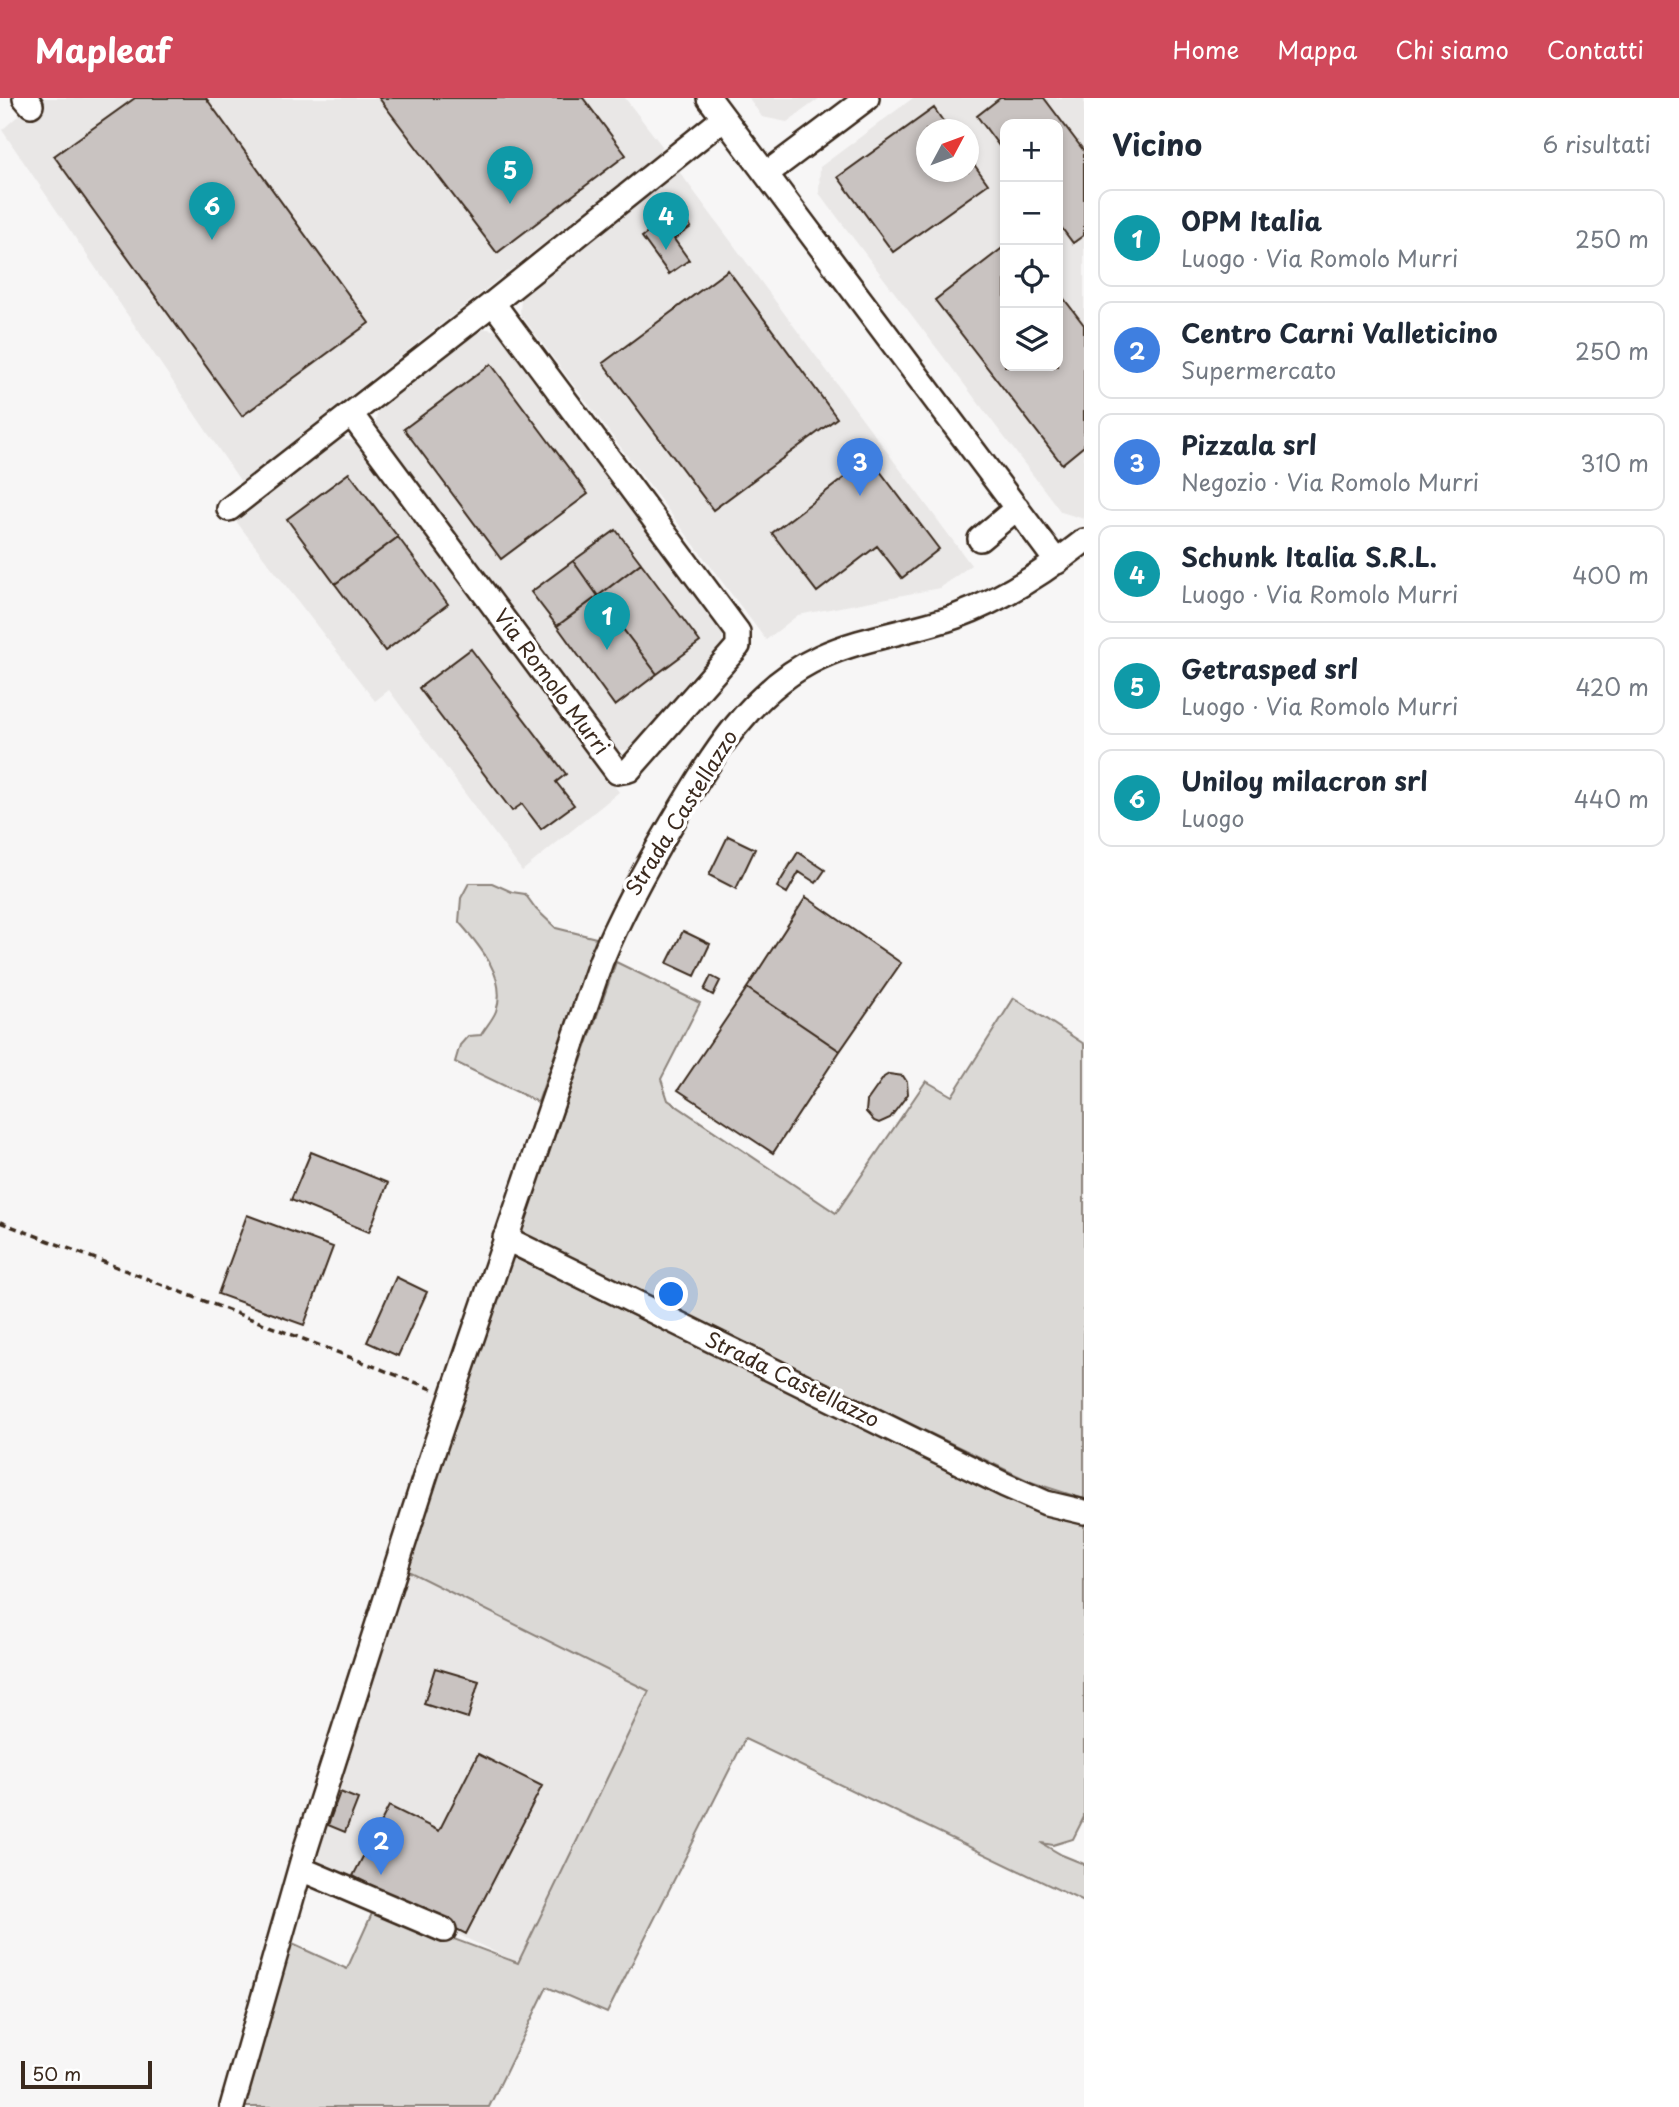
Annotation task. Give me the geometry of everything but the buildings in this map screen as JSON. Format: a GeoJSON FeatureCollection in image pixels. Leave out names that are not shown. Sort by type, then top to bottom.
{"type":"FeatureCollection","features":[{"type":"Feature","properties":{"kind":"street"},"geometry":{"type":"LineString","coordinates":[[709,98],[1057,562]]}},
{"type":"Feature","properties":{"kind":"street"},"geometry":{"type":"LineString","coordinates":[[766,174],[867,98]]}},
{"type":"Feature","properties":{"kind":"street"},"geometry":{"type":"LineString","coordinates":[[229,509],[724,118]]}},
{"type":"Feature","properties":{"kind":"street","name":"Via Romolo Murri"},"geometry":{"type":"LineString","coordinates":[[351,414],[617,772],[629,770],[738,646],[738,632],[493,303]]}},
{"type":"Feature","properties":{"kind":"street"},"geometry":{"type":"LineString","coordinates":[[981,539],[1017,508]]}},
{"type":"Feature","properties":{"kind":"street","name":"Strada Castellazzo"},"geometry":{"type":"LineString","coordinates":[[232,2107],[301,1869],[451,1396],[601,961],[616,923],[637,884],[699,777],[731,731],[788,675],[836,650],[958,616],[1001,596],[1057,562],[1084,541]]}},
{"type":"Feature","properties":{"kind":"street","name":"Strada Castellazzo"},"geometry":{"type":"LineString","coordinates":[[505,1238],[1005,1485],[1046,1503],[1084,1512]]}},
{"type":"Feature","properties":{"kind":"street"},"geometry":{"type":"LineString","coordinates":[[301,1869],[444,1930]]}},
{"type":"Feature","properties":{"kind":"path"},"geometry":{"type":"LineString","coordinates":[[0,1222],[451,1396]]}},
{"type":"Feature","properties":{"kind":"shaded area"},"geometry":{"type":"Polygon","coordinates":[[[38,98],[625,98],[662,146],[661,151],[241,482],[2,130],[38,98]]]}},
{"type":"Feature","properties":{"kind":"shaded area"},"geometry":{"type":"Polygon","coordinates":[[[749,98],[820,98],[787,122],[762,117],[749,98]]]}},
{"type":"Feature","properties":{"kind":"shaded area"},"geometry":{"type":"Polygon","coordinates":[[[913,98],[1084,98],[1084,519],[1061,512],[819,193],[820,167],[913,98]]]}},
{"type":"Feature","properties":{"kind":"shaded area"},"geometry":{"type":"Polygon","coordinates":[[[678,170],[971,565],[940,588],[798,615],[766,640],[520,314],[521,296],[678,170]]]}},
{"type":"Feature","properties":{"kind":"shaded area"},"geometry":{"type":"Polygon","coordinates":[[[481,328],[500,331],[723,629],[722,648],[695,672],[631,750],[616,750],[375,427],[378,407],[481,328]]]}},
{"type":"Feature","properties":{"kind":"shaded area"},"geometry":{"type":"Polygon","coordinates":[[[336,439],[356,441],[619,792],[522,871],[389,690],[375,701],[235,520],[336,439]]]}},
{"type":"Feature","properties":{"kind":"shaded area"},"geometry":{"type":"Polygon","coordinates":[[[469,883],[492,883],[512,892],[525,894],[556,928],[596,938],[538,1102],[455,1062],[460,1045],[468,1036],[481,1035],[495,1014],[499,999],[495,974],[490,963],[459,922],[461,898],[469,883]]]}},
{"type":"Feature","properties":{"kind":"shaded area"},"geometry":{"type":"Polygon","coordinates":[[[616,962],[700,1003],[661,1079],[668,1100],[836,1213],[926,1081],[952,1096],[1014,998],[1084,1044],[1084,1499],[1031,1482],[520,1234],[616,962]]]}},
{"type":"Feature","properties":{"kind":"shaded area"},"geometry":{"type":"Polygon","coordinates":[[[512,1256],[1023,1506],[1084,1522],[1084,1817],[1073,1839],[1053,1845],[1041,1843],[1084,1864],[1084,1902],[745,1739],[607,2013],[547,1987],[489,2107],[240,2107],[290,1943],[347,1969],[374,1909],[518,1963],[649,1691],[406,1570],[512,1256]]]}},
{"type":"Feature","properties":{"kind":"shaded area"},"geometry":{"type":"Polygon","coordinates":[[[406,1570],[649,1690],[518,1963],[308,1863],[406,1570]]]}},
{"type":"Feature","properties":{"kind":"place","name":"Getrasped srl"},"geometry":{"type":"Point","coordinates":[510,204]}},
{"type":"Feature","properties":{"kind":"place","name":"Uniloy milacron srl"},"geometry":{"type":"Point","coordinates":[212,240]}},
{"type":"Feature","properties":{"kind":"place","name":"Schunk Italia S.R.L."},"geometry":{"type":"Point","coordinates":[666,250]}},
{"type":"Feature","properties":{"kind":"place","name":"Pizzala srl"},"geometry":{"type":"Point","coordinates":[860,496]}},
{"type":"Feature","properties":{"kind":"place","name":"OPM Italia"},"geometry":{"type":"Point","coordinates":[607,650]}},
{"type":"Feature","properties":{"kind":"place","name":"Centro Carni Valleticino"},"geometry":{"type":"Point","coordinates":[381,1875]}}]}
